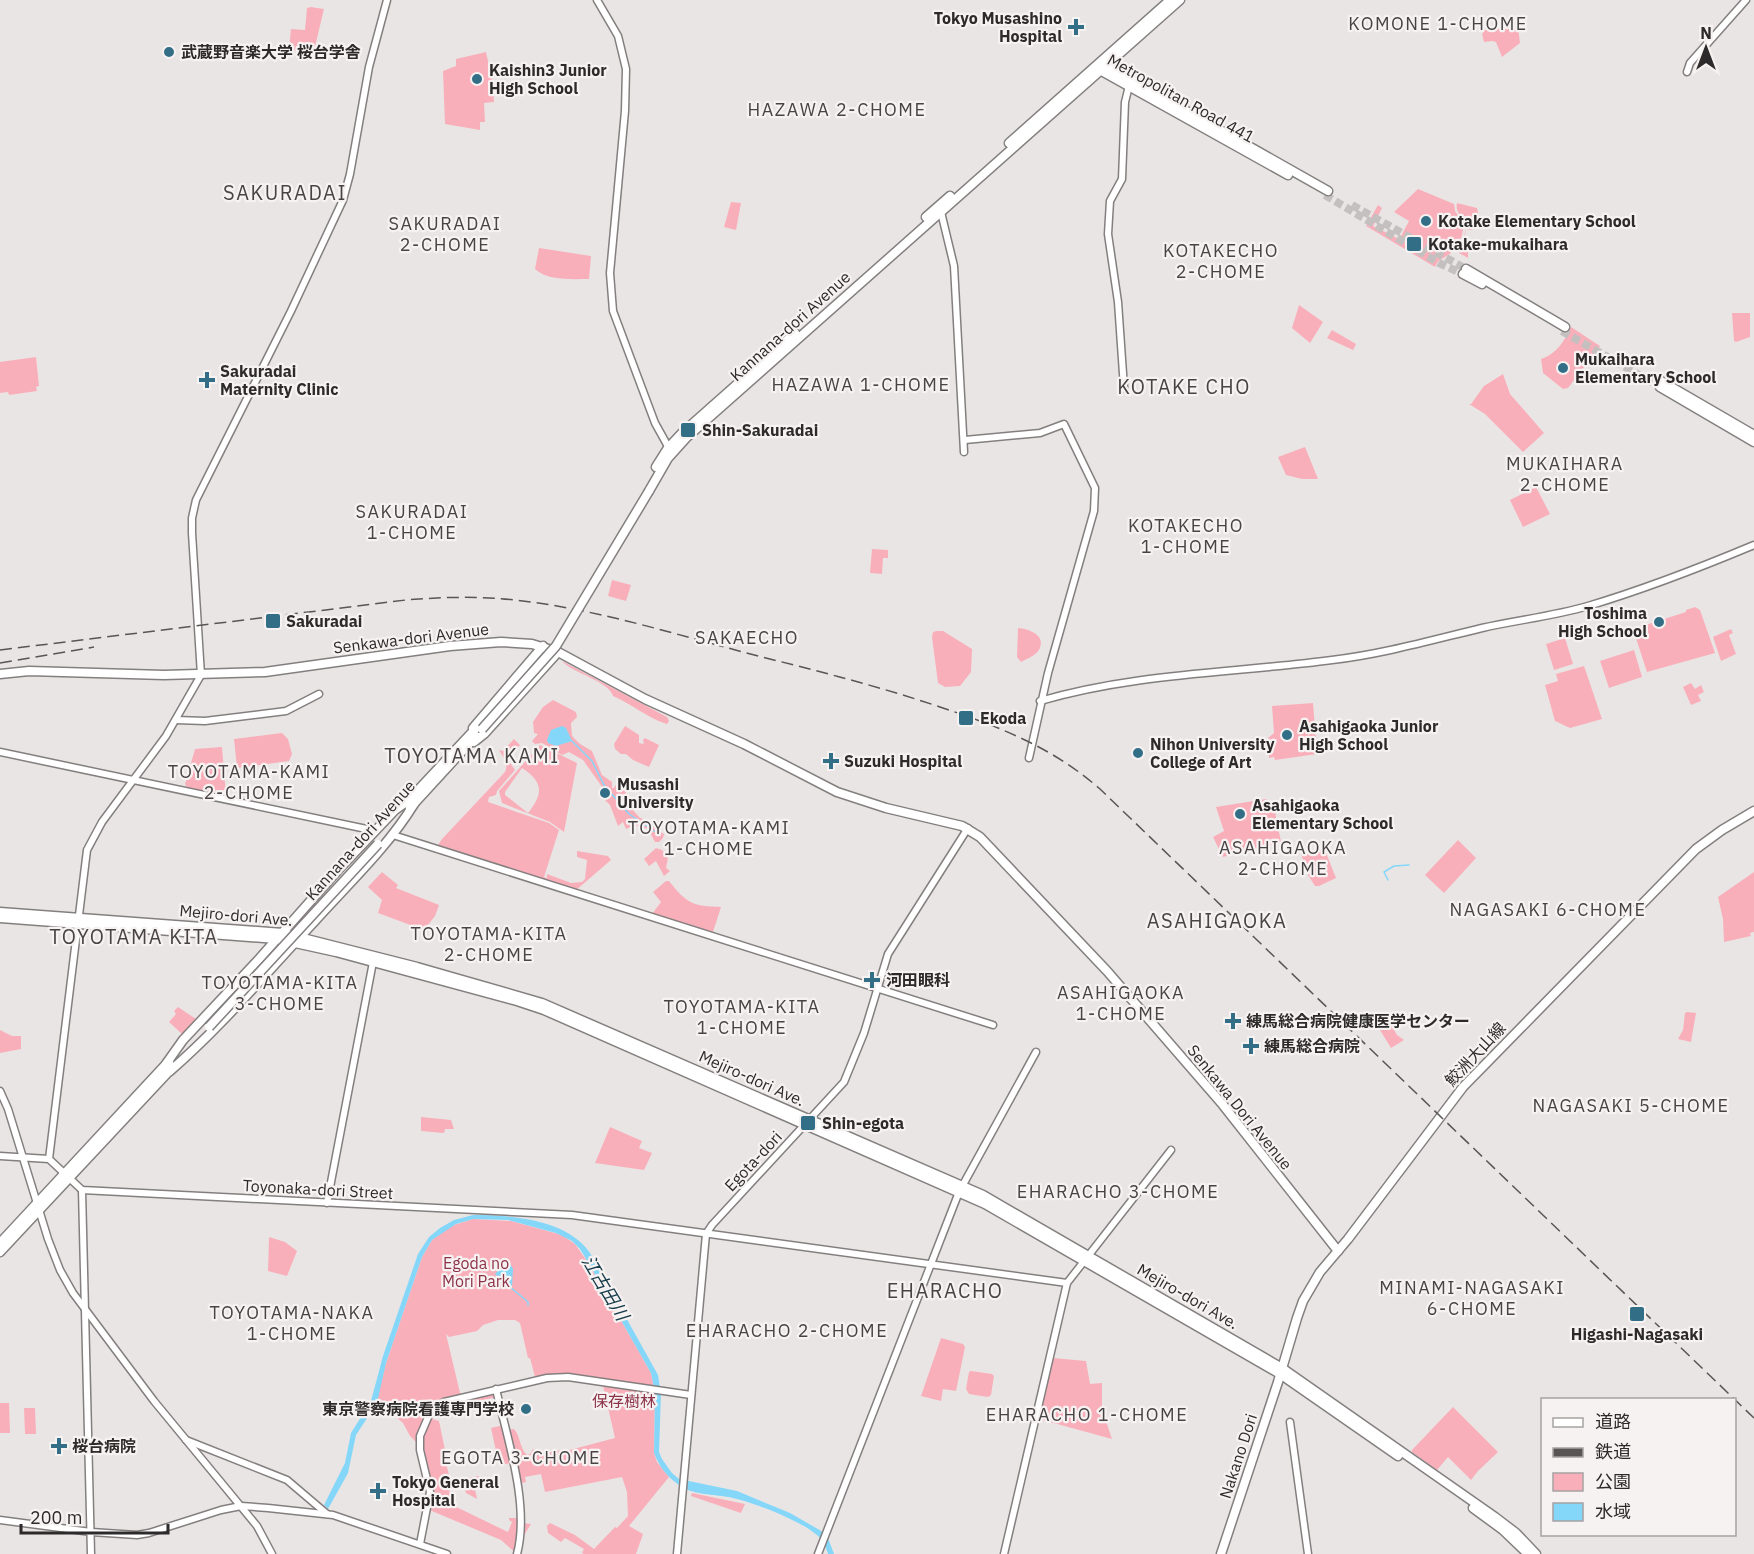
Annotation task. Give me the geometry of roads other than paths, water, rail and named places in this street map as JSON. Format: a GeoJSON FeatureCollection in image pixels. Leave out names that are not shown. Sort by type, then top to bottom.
{"type":"FeatureCollection","features":[{"type":"Feature","properties":{"kind":"main road","name":"Kannana-dori Avenue"},"geometry":{"type":"LineString","coordinates":[[670,450],[1101,68],[1170,0]]}},
{"type":"Feature","properties":{"kind":"main road","name":"Kannana-dori Avenue"},"geometry":{"type":"LineString","coordinates":[[168,1067],[556,646],[646,490],[682,434],[1180,0]]}},
{"type":"Feature","properties":{"kind":"main road","name":"Metropolitan Road 441"},"geometry":{"type":"LineString","coordinates":[[1101,68],[1125,76],[1327,193],[1129,86],[1101,68]]}},
{"type":"Feature","properties":{"kind":"main road"},"geometry":{"type":"LineString","coordinates":[[1125,76],[1129,86]]}},
{"type":"Feature","properties":{"kind":"main road"},"geometry":{"type":"LineString","coordinates":[[1464,272],[1564,329]]}},
{"type":"Feature","properties":{"kind":"main road"},"geometry":{"type":"LineString","coordinates":[[1754,435],[1660,384],[1754,442]]}},
{"type":"Feature","properties":{"kind":"main road","name":"Senkawa-dori Avenue"},"geometry":{"type":"LineString","coordinates":[[0,675],[29,671],[164,675],[282,671],[467,644],[518,642],[543,646],[558,652],[645,699],[744,744],[837,792],[886,808],[968,828]]}},
{"type":"Feature","properties":{"kind":"main road"},"geometry":{"type":"LineString","coordinates":[[458,751],[493,702],[543,646]]}},
{"type":"Feature","properties":{"kind":"main road"},"geometry":{"type":"LineString","coordinates":[[458,751],[484,734],[558,652]]}},
{"type":"Feature","properties":{"kind":"main road"},"geometry":{"type":"LineString","coordinates":[[168,1067],[183,1040],[395,810],[411,802]]}},
{"type":"Feature","properties":{"kind":"main road"},"geometry":{"type":"LineString","coordinates":[[0,1243],[68,1176],[168,1067],[197,1047],[298,940],[393,835],[411,802]]}},
{"type":"Feature","properties":{"kind":"main road","name":"鮫洲大山線"},"geometry":{"type":"LineString","coordinates":[[1281,1371],[1304,1301],[1320,1272],[1463,1087],[1696,849],[1754,811]]}},
{"type":"Feature","properties":{"kind":"main road","name":"Senkawa Dori Avenue"},"geometry":{"type":"LineString","coordinates":[[968,828],[980,837],[1107,971],[1223,1105],[1338,1251]]}},
{"type":"Feature","properties":{"kind":"main road","name":"Mejiro-dori Ave."},"geometry":{"type":"LineString","coordinates":[[0,912],[254,938],[280,936]]}},
{"type":"Feature","properties":{"kind":"main road"},"geometry":{"type":"LineString","coordinates":[[300,914],[313,922]]}},
{"type":"Feature","properties":{"kind":"main road","name":"Mejiro-dori Ave."},"geometry":{"type":"LineString","coordinates":[[0,918],[77,921],[280,936],[298,940],[544,1010],[808,1122]]}},
{"type":"Feature","properties":{"kind":"main road"},"geometry":{"type":"LineString","coordinates":[[313,922],[313,932],[319,941]]}},
{"type":"Feature","properties":{"kind":"main road"},"geometry":{"type":"LineString","coordinates":[[254,938],[261,945],[260,958]]}},
{"type":"Feature","properties":{"kind":"main road","name":"Mejiro-dori Ave."},"geometry":{"type":"LineString","coordinates":[[298,940],[319,941],[538,1001],[961,1189],[983,1195],[1086,1258],[1281,1371],[1495,1517],[1516,1533],[1536,1554]]}},
{"type":"Feature","properties":{"kind":"main road"},"geometry":{"type":"LineString","coordinates":[[0,1252],[38,1207]]}},
{"type":"Feature","properties":{"kind":"main road","name":"Mejiro-dori Ave."},"geometry":{"type":"LineString","coordinates":[[1281,1371],[1491,1521],[1528,1554]]}},
{"type":"Feature","properties":{"kind":"main road","name":"Nakano Dori"},"geometry":{"type":"LineString","coordinates":[[1221,1554],[1281,1371]]}},
{"type":"Feature","properties":{"kind":"street"},"geometry":{"type":"LineString","coordinates":[[49,1160],[87,850],[102,822],[135,780],[176,720],[201,675],[192,533],[192,518],[196,500],[291,311],[343,200],[350,174],[369,67],[387,0]]}},
{"type":"Feature","properties":{"kind":"street"},"geometry":{"type":"LineString","coordinates":[[597,0],[618,36],[626,73],[625,113],[610,273],[613,310],[655,423],[670,450]]}},
{"type":"Feature","properties":{"kind":"street"},"geometry":{"type":"LineString","coordinates":[[1687,72],[1690,63],[1746,0]]}},
{"type":"Feature","properties":{"kind":"street"},"geometry":{"type":"LineString","coordinates":[[1124,388],[1118,303],[1108,234],[1110,201],[1122,179],[1125,102],[1129,86]]}},
{"type":"Feature","properties":{"kind":"street"},"geometry":{"type":"LineString","coordinates":[[940,212],[954,266],[964,452]]}},
{"type":"Feature","properties":{"kind":"street"},"geometry":{"type":"LineString","coordinates":[[965,440],[1040,433],[1064,424],[1095,488],[1094,511],[1040,701],[1029,758]]}},
{"type":"Feature","properties":{"kind":"street"},"geometry":{"type":"LineString","coordinates":[[1040,701],[1120,684],[1227,670],[1330,661],[1423,644],[1480,628],[1586,606],[1672,579],[1754,545]]}},
{"type":"Feature","properties":{"kind":"street"},"geometry":{"type":"LineString","coordinates":[[176,720],[205,721],[286,711],[319,694]]}},
{"type":"Feature","properties":{"kind":"street"},"geometry":{"type":"LineString","coordinates":[[0,752],[376,831]]}},
{"type":"Feature","properties":{"kind":"street","name":"Egota-dori"},"geometry":{"type":"LineString","coordinates":[[706,1234],[848,1075],[892,946],[968,828]]}},
{"type":"Feature","properties":{"kind":"street"},"geometry":{"type":"LineString","coordinates":[[393,835],[993,1025]]}},
{"type":"Feature","properties":{"kind":"street"},"geometry":{"type":"LineString","coordinates":[[327,1203],[373,962]]}},
{"type":"Feature","properties":{"kind":"street"},"geometry":{"type":"LineString","coordinates":[[818,1554],[961,1189],[1036,1052]]}},
{"type":"Feature","properties":{"kind":"street"},"geometry":{"type":"LineString","coordinates":[[0,1091],[60,1270],[73,1293],[185,1440],[261,1532],[272,1554]]}},
{"type":"Feature","properties":{"kind":"street"},"geometry":{"type":"LineString","coordinates":[[1004,1554],[1067,1283],[1171,1150]]}},
{"type":"Feature","properties":{"kind":"street"},"geometry":{"type":"LineString","coordinates":[[0,1156],[49,1160],[82,1190],[91,1554]]}},
{"type":"Feature","properties":{"kind":"street","name":"Toyonaka-dori Street"},"geometry":{"type":"LineString","coordinates":[[82,1190],[577,1216],[1067,1283]]}},
{"type":"Feature","properties":{"kind":"street"},"geometry":{"type":"LineString","coordinates":[[677,1554],[706,1234]]}},
{"type":"Feature","properties":{"kind":"street"},"geometry":{"type":"LineString","coordinates":[[420,1544],[430,1492],[419,1445],[424,1422],[433,1409],[444,1402],[549,1378],[568,1377],[691,1395]]}},
{"type":"Feature","properties":{"kind":"street"},"geometry":{"type":"LineString","coordinates":[[496,1389],[519,1497],[522,1529],[517,1554]]}},
{"type":"Feature","properties":{"kind":"street"},"geometry":{"type":"LineString","coordinates":[[1290,1422],[1308,1554]]}},
{"type":"Feature","properties":{"kind":"street"},"geometry":{"type":"LineString","coordinates":[[185,1440],[287,1480],[325,1512]]}},
{"type":"Feature","properties":{"kind":"street"},"geometry":{"type":"LineString","coordinates":[[0,1520],[122,1535],[149,1533],[241,1506],[325,1512],[447,1554]]}},
{"type":"Feature","properties":{"kind":"water"},"geometry":{"type":"Polygon","coordinates":[[[562,726],[566,728],[572,741],[556,746],[548,743],[551,730],[562,726]]]}},
{"type":"Feature","properties":{"kind":"water","name":"江古田川"},"geometry":{"type":"Polygon","coordinates":[[[473,1215],[504,1216],[537,1221],[553,1226],[580,1242],[590,1253],[658,1375],[661,1394],[659,1452],[672,1473],[679,1479],[737,1491],[790,1513],[823,1532],[834,1554],[828,1554],[823,1541],[803,1525],[737,1499],[690,1491],[667,1475],[654,1453],[655,1393],[651,1373],[580,1249],[572,1241],[556,1233],[508,1220],[473,1219],[456,1224],[432,1240],[422,1257],[386,1363],[377,1403],[356,1435],[348,1473],[328,1509],[324,1505],[345,1463],[351,1433],[371,1401],[383,1356],[418,1254],[429,1237],[440,1228],[454,1220],[473,1215]]]}},
{"type":"Feature","properties":{"kind":"water"},"geometry":{"type":"Polygon","coordinates":[[[503,1265],[511,1265],[513,1269],[512,1286],[506,1284],[495,1274],[503,1265]]]}},
{"type":"Feature","properties":{"kind":"waterway"},"geometry":{"type":"LineString","coordinates":[[572,741],[592,761],[604,785],[629,814],[660,835]]}},
{"type":"Feature","properties":{"kind":"waterway"},"geometry":{"type":"LineString","coordinates":[[1388,880],[1384,872],[1394,866],[1409,865]]}},
{"type":"Feature","properties":{"kind":"waterway"},"geometry":{"type":"LineString","coordinates":[[509,1286],[528,1302],[528,1305]]}},
{"type":"Feature","properties":{"kind":"tunnel"},"geometry":{"type":"LineString","coordinates":[[1325,195],[1439,263],[1463,274]]}},
{"type":"Feature","properties":{"kind":"tunnel"},"geometry":{"type":"LineString","coordinates":[[1352,205],[1466,269]]}},
{"type":"Feature","properties":{"kind":"tunnel"},"geometry":{"type":"LineString","coordinates":[[1562,331],[1660,387]]}},
{"type":"Feature","properties":{"kind":"railway"},"geometry":{"type":"LineString","coordinates":[[0,650],[406,600],[460,597],[501,599],[546,604],[639,624],[874,686],[984,722],[1044,750],[1082,774],[1100,789],[1733,1398]]}},
{"type":"Feature","properties":{"kind":"railway"},"geometry":{"type":"LineString","coordinates":[[0,663],[94,647]]}},
{"type":"Feature","properties":{"kind":"railway"},"geometry":{"type":"LineString","coordinates":[[1736,1401],[1754,1418]]}},
{"type":"Feature","properties":{"kind":"place","name":"Tokyo Musashino Hospital"},"geometry":{"type":"Point","coordinates":[1076,27]}},
{"type":"Feature","properties":{"kind":"place","name":"武蔵野音楽大学 桜台学舎"},"geometry":{"type":"Point","coordinates":[169,52]}},
{"type":"Feature","properties":{"kind":"place","name":"Kaishin3 Junior High School"},"geometry":{"type":"Point","coordinates":[477,79]}},
{"type":"Feature","properties":{"kind":"place","name":"Kotake Elementary School"},"geometry":{"type":"Point","coordinates":[1426,221]}},
{"type":"Feature","properties":{"kind":"place","name":"Kotake-mukaihara"},"geometry":{"type":"Point","coordinates":[1414,244]}},
{"type":"Feature","properties":{"kind":"place","name":"Mukaihara Elementary School"},"geometry":{"type":"Point","coordinates":[1563,368]}},
{"type":"Feature","properties":{"kind":"place","name":"Sakuradai Maternity Clinic"},"geometry":{"type":"Point","coordinates":[207,380]}},
{"type":"Feature","properties":{"kind":"place","name":"Shin-Sakuradai"},"geometry":{"type":"Point","coordinates":[688,430]}},
{"type":"Feature","properties":{"kind":"place","name":"Sakuradai"},"geometry":{"type":"Point","coordinates":[273,621]}},
{"type":"Feature","properties":{"kind":"place","name":"Toshima High School"},"geometry":{"type":"Point","coordinates":[1659,622]}},
{"type":"Feature","properties":{"kind":"place","name":"Ekoda"},"geometry":{"type":"Point","coordinates":[966,718]}},
{"type":"Feature","properties":{"kind":"place","name":"Asahigaoka Junior High School"},"geometry":{"type":"Point","coordinates":[1287,735]}},
{"type":"Feature","properties":{"kind":"place","name":"Nihon University College of Art"},"geometry":{"type":"Point","coordinates":[1138,753]}},
{"type":"Feature","properties":{"kind":"place","name":"Suzuki Hospital"},"geometry":{"type":"Point","coordinates":[831,761]}},
{"type":"Feature","properties":{"kind":"place","name":"Musashi University"},"geometry":{"type":"Point","coordinates":[605,793]}},
{"type":"Feature","properties":{"kind":"place","name":"Asahigaoka Elementary School"},"geometry":{"type":"Point","coordinates":[1240,814]}},
{"type":"Feature","properties":{"kind":"place","name":"河田眼科"},"geometry":{"type":"Point","coordinates":[872,980]}},
{"type":"Feature","properties":{"kind":"place","name":"練馬総合病院健康医学センター"},"geometry":{"type":"Point","coordinates":[1233,1021]}},
{"type":"Feature","properties":{"kind":"place","name":"練馬総合病院"},"geometry":{"type":"Point","coordinates":[1251,1046]}},
{"type":"Feature","properties":{"kind":"place","name":"Shin-egota"},"geometry":{"type":"Point","coordinates":[808,1123]}},
{"type":"Feature","properties":{"kind":"place","name":"Higashi-Nagasaki"},"geometry":{"type":"Point","coordinates":[1637,1314]}},
{"type":"Feature","properties":{"kind":"place","name":"東京警察病院看護専門学校"},"geometry":{"type":"Point","coordinates":[526,1409]}},
{"type":"Feature","properties":{"kind":"place","name":"桜台病院"},"geometry":{"type":"Point","coordinates":[59,1446]}},
{"type":"Feature","properties":{"kind":"place","name":"Tokyo General Hospital"},"geometry":{"type":"Point","coordinates":[378,1491]}},
{"type":"Feature","properties":{"kind":"district","name":"KOMONE 1-CHOME"},"geometry":{"type":"Point","coordinates":[1438,24]}},
{"type":"Feature","properties":{"kind":"district","name":"HAZAWA 2-CHOME"},"geometry":{"type":"Point","coordinates":[837,110]}},
{"type":"Feature","properties":{"kind":"district","name":"SAKURADAI"},"geometry":{"type":"Point","coordinates":[285,193]}},
{"type":"Feature","properties":{"kind":"district","name":"SAKURADAI 2-CHOME"},"geometry":{"type":"Point","coordinates":[445,234]}},
{"type":"Feature","properties":{"kind":"district","name":"KOTAKECHO 2-CHOME"},"geometry":{"type":"Point","coordinates":[1221,261]}},
{"type":"Feature","properties":{"kind":"district","name":"HAZAWA 1-CHOME"},"geometry":{"type":"Point","coordinates":[861,385]}},
{"type":"Feature","properties":{"kind":"district","name":"KOTAKE CHO"},"geometry":{"type":"Point","coordinates":[1184,387]}},
{"type":"Feature","properties":{"kind":"district","name":"MUKAIHARA 2-CHOME"},"geometry":{"type":"Point","coordinates":[1565,474]}},
{"type":"Feature","properties":{"kind":"district","name":"SAKURADAI 1-CHOME"},"geometry":{"type":"Point","coordinates":[412,522]}},
{"type":"Feature","properties":{"kind":"district","name":"KOTAKECHO 1-CHOME"},"geometry":{"type":"Point","coordinates":[1186,536]}},
{"type":"Feature","properties":{"kind":"district","name":"SAKAECHO"},"geometry":{"type":"Point","coordinates":[747,638]}},
{"type":"Feature","properties":{"kind":"district","name":"TOYOTAMA KAMI"},"geometry":{"type":"Point","coordinates":[472,756]}},
{"type":"Feature","properties":{"kind":"district","name":"TOYOTAMA-KAMI 2-CHOME"},"geometry":{"type":"Point","coordinates":[249,782]}},
{"type":"Feature","properties":{"kind":"district","name":"TOYOTAMA-KAMI 1-CHOME"},"geometry":{"type":"Point","coordinates":[709,838]}},
{"type":"Feature","properties":{"kind":"district","name":"ASAHIGAOKA 2-CHOME"},"geometry":{"type":"Point","coordinates":[1283,858]}},
{"type":"Feature","properties":{"kind":"district","name":"NAGASAKI 6-CHOME"},"geometry":{"type":"Point","coordinates":[1548,910]}},
{"type":"Feature","properties":{"kind":"district","name":"ASAHIGAOKA"},"geometry":{"type":"Point","coordinates":[1217,921]}},
{"type":"Feature","properties":{"kind":"district","name":"TOYOTAMA KITA"},"geometry":{"type":"Point","coordinates":[134,937]}},
{"type":"Feature","properties":{"kind":"district","name":"TOYOTAMA-KITA 2-CHOME"},"geometry":{"type":"Point","coordinates":[489,944]}},
{"type":"Feature","properties":{"kind":"district","name":"TOYOTAMA-KITA 3-CHOME"},"geometry":{"type":"Point","coordinates":[280,993]}},
{"type":"Feature","properties":{"kind":"district","name":"ASAHIGAOKA 1-CHOME"},"geometry":{"type":"Point","coordinates":[1121,1003]}},
{"type":"Feature","properties":{"kind":"district","name":"TOYOTAMA-KITA 1-CHOME"},"geometry":{"type":"Point","coordinates":[742,1017]}},
{"type":"Feature","properties":{"kind":"district","name":"NAGASAKI 5-CHOME"},"geometry":{"type":"Point","coordinates":[1631,1106]}},
{"type":"Feature","properties":{"kind":"district","name":"EHARACHO 3-CHOME"},"geometry":{"type":"Point","coordinates":[1118,1192]}},
{"type":"Feature","properties":{"kind":"district","name":"EHARACHO"},"geometry":{"type":"Point","coordinates":[945,1291]}},
{"type":"Feature","properties":{"kind":"district","name":"MINAMI-NAGASAKI 6-CHOME"},"geometry":{"type":"Point","coordinates":[1472,1298]}},
{"type":"Feature","properties":{"kind":"district","name":"TOYOTAMA-NAKA 1-CHOME"},"geometry":{"type":"Point","coordinates":[292,1323]}},
{"type":"Feature","properties":{"kind":"district","name":"EHARACHO 2-CHOME"},"geometry":{"type":"Point","coordinates":[787,1331]}},
{"type":"Feature","properties":{"kind":"district","name":"EHARACHO 1-CHOME"},"geometry":{"type":"Point","coordinates":[1087,1415]}},
{"type":"Feature","properties":{"kind":"district","name":"EGOTA 3-CHOME"},"geometry":{"type":"Point","coordinates":[521,1458]}},
{"type":"Feature","properties":{"kind":"park label","name":"Egoda no Mori Park"},"geometry":{"type":"Point","coordinates":[476,1272]}},
{"type":"Feature","properties":{"kind":"park label","name":"保存樹林"},"geometry":{"type":"Point","coordinates":[624,1401]}}]}
